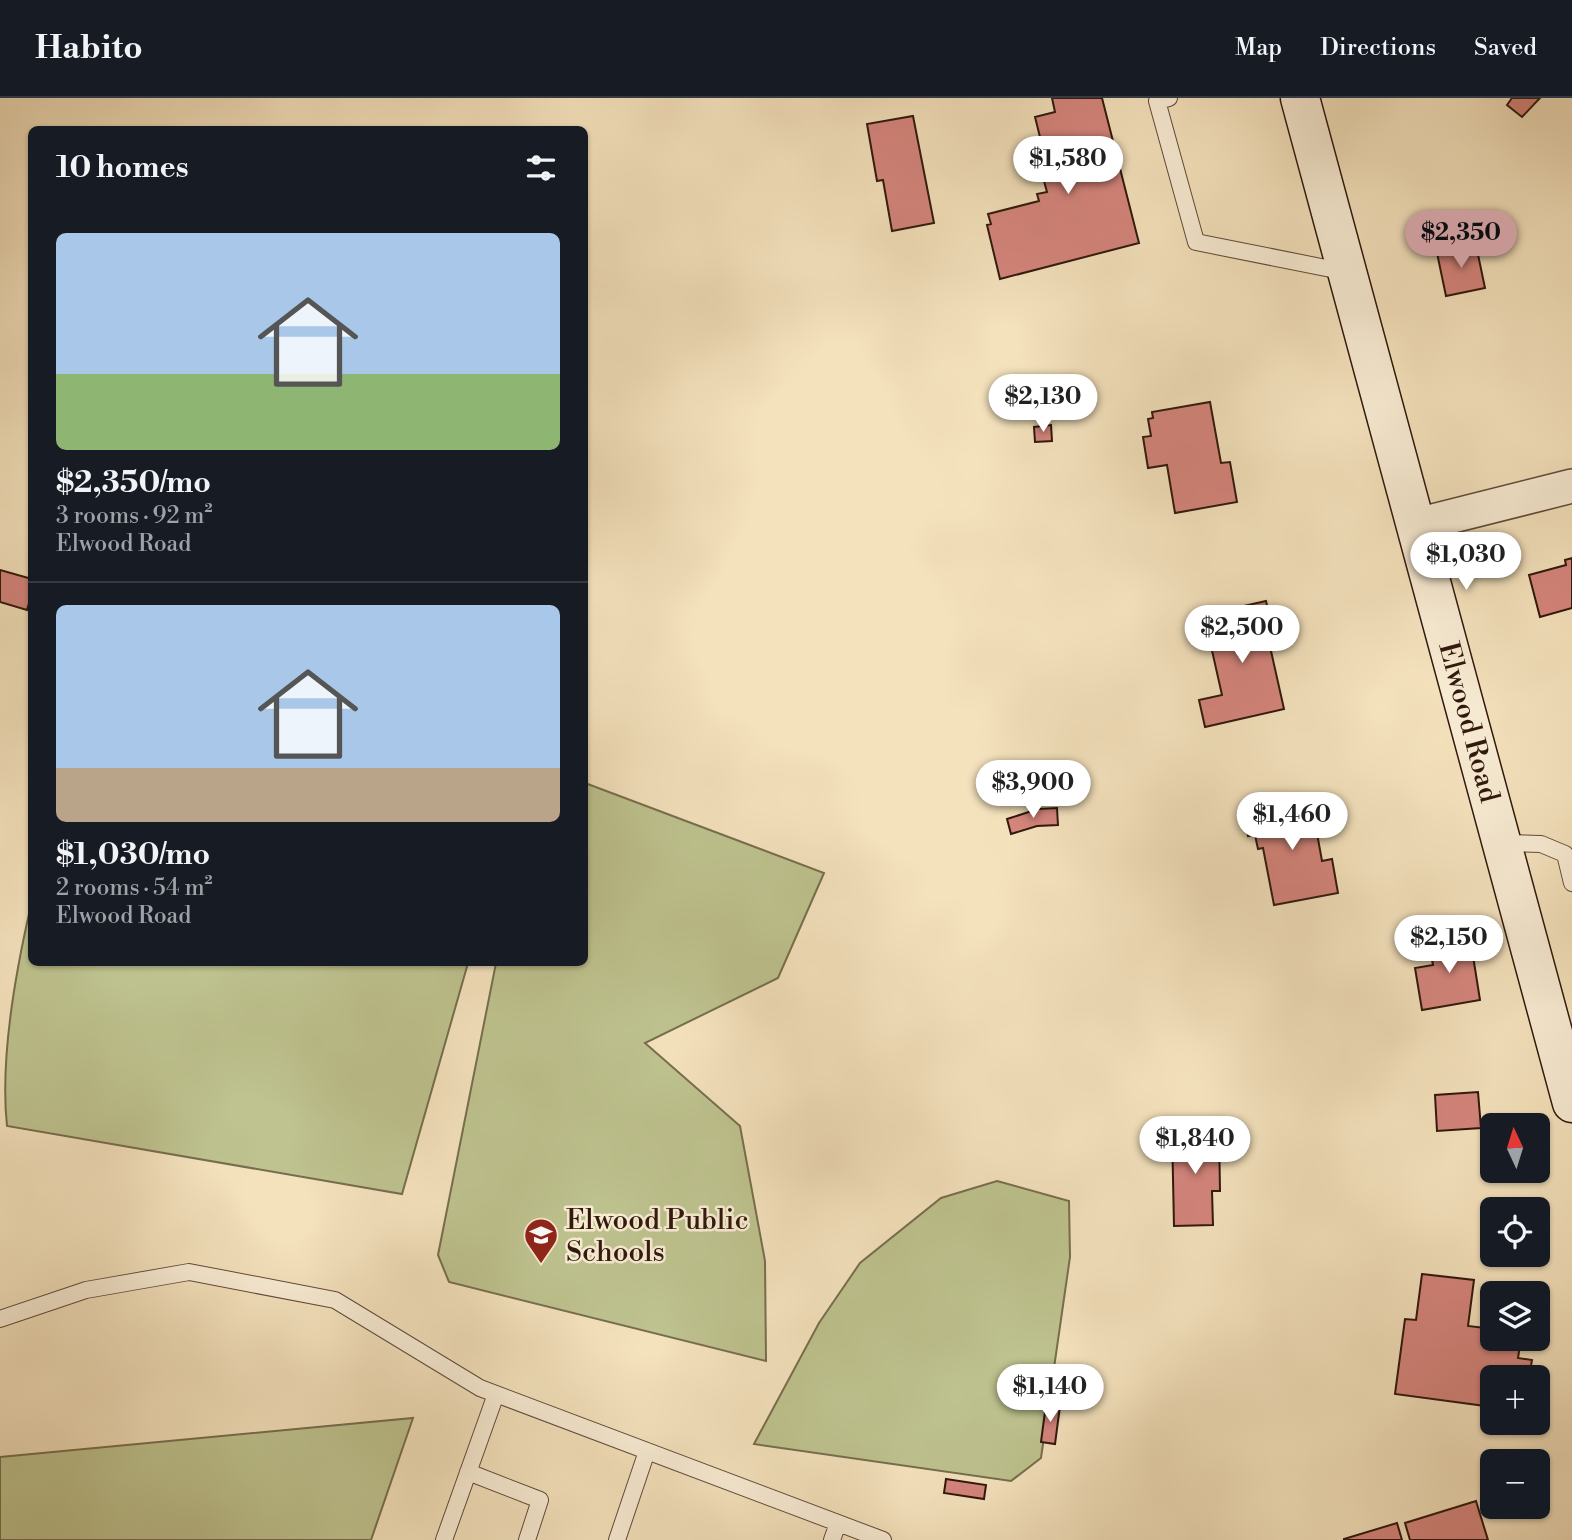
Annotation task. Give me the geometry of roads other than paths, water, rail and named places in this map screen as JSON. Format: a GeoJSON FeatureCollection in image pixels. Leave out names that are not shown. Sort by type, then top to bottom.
{"type":"FeatureCollection","features":[{"type":"Feature","properties":{"kind":"main road","name":"Elwood Road"},"geometry":{"type":"LineString","coordinates":[[1300,98],[1418,525],[1572,1103]]}},
{"type":"Feature","properties":{"kind":"street"},"geometry":{"type":"LineString","coordinates":[[1418,525],[1572,486]]}},
{"type":"Feature","properties":{"kind":"lane"},"geometry":{"type":"LineString","coordinates":[[1169,98],[1157,102],[1196,242],[1348,273]]}},
{"type":"Feature","properties":{"kind":"lane"},"geometry":{"type":"LineString","coordinates":[[1503,843],[1541,844],[1565,854],[1572,883]]}},
{"type":"Feature","properties":{"kind":"lane"},"geometry":{"type":"LineString","coordinates":[[0,1319],[86,1290],[190,1272],[335,1300],[480,1388],[883,1540]]}},
{"type":"Feature","properties":{"kind":"lane"},"geometry":{"type":"LineString","coordinates":[[444,1540],[496,1394]]}},
{"type":"Feature","properties":{"kind":"lane"},"geometry":{"type":"LineString","coordinates":[[617,1540],[647,1451]]}},
{"type":"Feature","properties":{"kind":"lane"},"geometry":{"type":"LineString","coordinates":[[468,1472],[540,1500],[527,1540]]}},
{"type":"Feature","properties":{"kind":"lane"},"geometry":{"type":"LineString","coordinates":[[832,1540],[838,1523]]}},
{"type":"Feature","properties":{"kind":"place","name":"Elwood Public Schools"},"geometry":{"type":"Point","coordinates":[541,1265]}}]}
